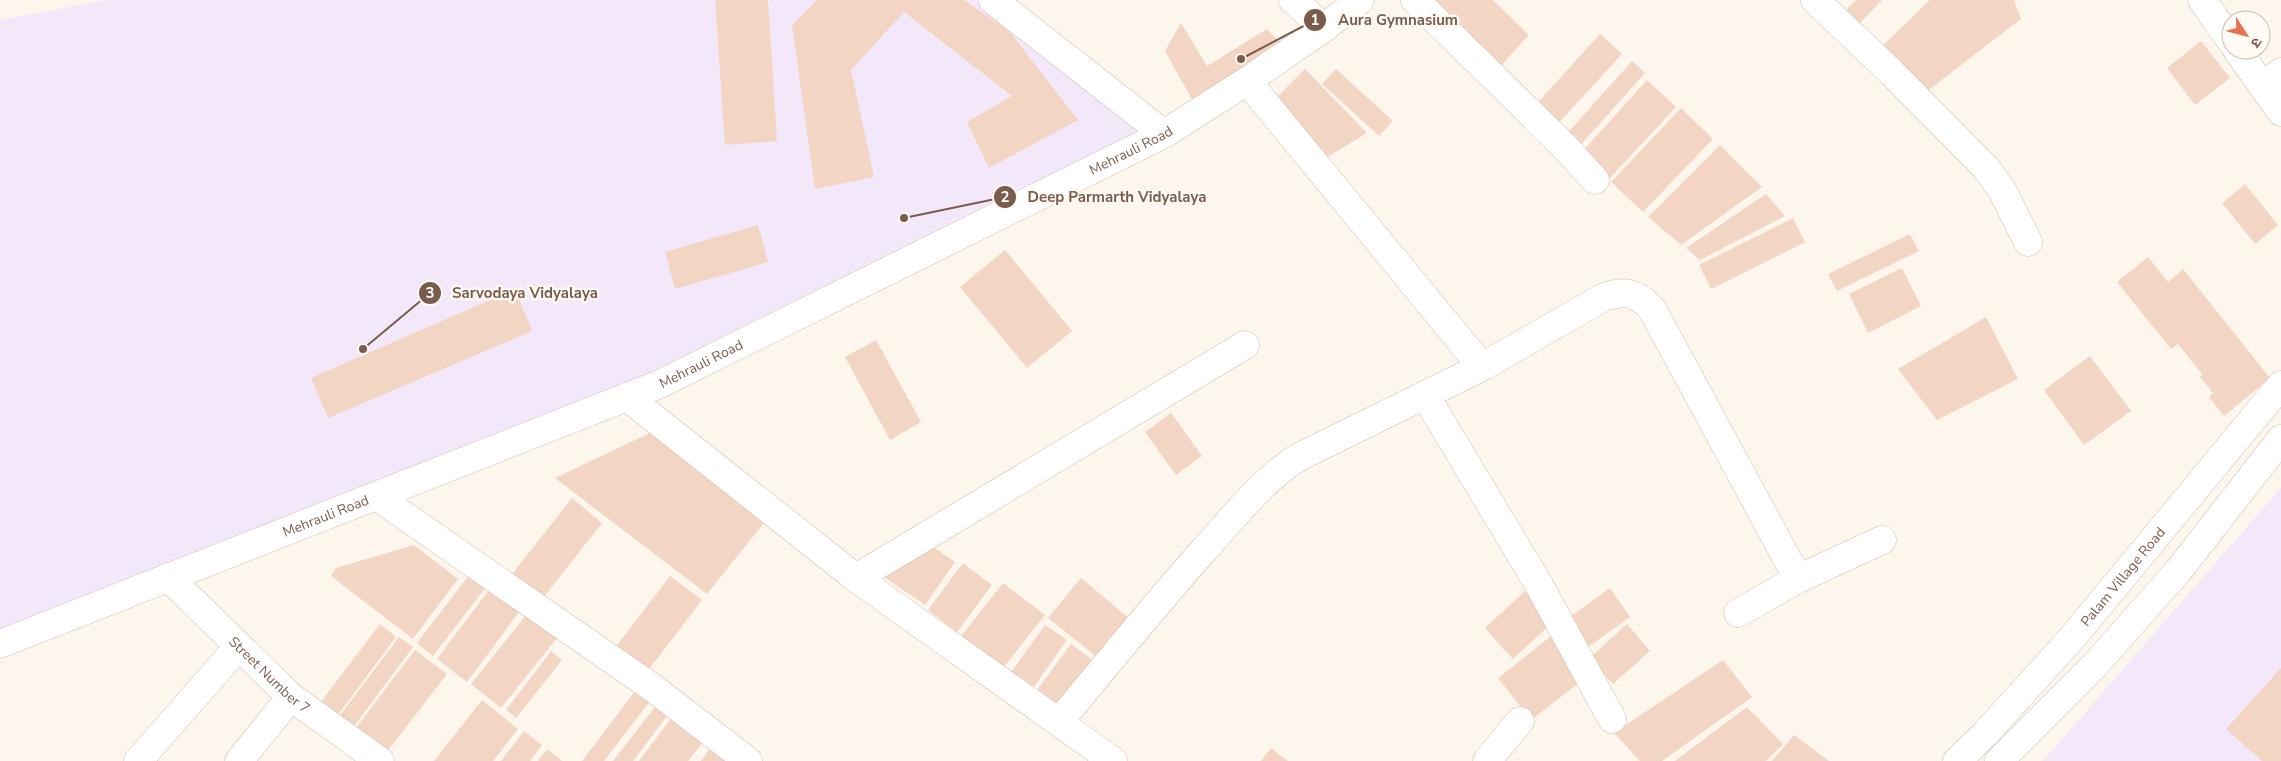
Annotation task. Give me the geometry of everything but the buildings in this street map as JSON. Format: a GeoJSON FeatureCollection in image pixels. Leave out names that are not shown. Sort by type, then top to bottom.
{"type":"FeatureCollection","features":[{"type":"Feature","properties":{"kind":"street"},"geometry":{"type":"LineString","coordinates":[[993,0],[1164,134]]}},
{"type":"Feature","properties":{"kind":"street"},"geometry":{"type":"LineString","coordinates":[[1293,0],[1324,28]]}},
{"type":"Feature","properties":{"kind":"street","name":"Mehrauli Road"},"geometry":{"type":"LineString","coordinates":[[0,644],[669,380],[1164,134],[1247,81],[1324,28],[1360,0]]}},
{"type":"Feature","properties":{"kind":"street"},"geometry":{"type":"LineString","coordinates":[[1415,0],[1558,140],[1595,180]]}},
{"type":"Feature","properties":{"kind":"street"},"geometry":{"type":"LineString","coordinates":[[1815,0],[1890,71],[1986,168],[2002,190],[2028,242]]}},
{"type":"Feature","properties":{"kind":"street"},"geometry":{"type":"LineString","coordinates":[[2202,0],[2221,27]]}},
{"type":"Feature","properties":{"kind":"street"},"geometry":{"type":"LineString","coordinates":[[2249,60],[2272,79],[2281,112]]}},
{"type":"Feature","properties":{"kind":"street"},"geometry":{"type":"LineString","coordinates":[[1247,81],[1482,367]]}},
{"type":"Feature","properties":{"kind":"street"},"geometry":{"type":"LineString","coordinates":[[1060,722],[1162,597],[1252,496],[1281,468],[1482,367],[1604,296],[1617,292],[1629,293],[1642,298],[1652,309],[1798,578]]}},
{"type":"Feature","properties":{"kind":"street"},"geometry":{"type":"LineString","coordinates":[[856,578],[1245,345]]}},
{"type":"Feature","properties":{"kind":"street","name":"Palam Village Road"},"geometry":{"type":"LineString","coordinates":[[1957,761],[1985,734],[2072,638],[2281,385]]}},
{"type":"Feature","properties":{"kind":"street"},"geometry":{"type":"LineString","coordinates":[[1425,395],[1539,585],[1612,719]]}},
{"type":"Feature","properties":{"kind":"street"},"geometry":{"type":"LineString","coordinates":[[627,397],[856,578],[1113,761]]}},
{"type":"Feature","properties":{"kind":"street"},"geometry":{"type":"LineString","coordinates":[[1999,761],[2094,666],[2179,570],[2281,439]]}},
{"type":"Feature","properties":{"kind":"street"},"geometry":{"type":"LineString","coordinates":[[376,496],[652,688],[748,761]]}},
{"type":"Feature","properties":{"kind":"street"},"geometry":{"type":"LineString","coordinates":[[1738,614],[1798,578],[1882,540]]}},
{"type":"Feature","properties":{"kind":"street","name":"Street Number 7"},"geometry":{"type":"LineString","coordinates":[[168,577],[291,697],[380,761]]}},
{"type":"Feature","properties":{"kind":"street"},"geometry":{"type":"LineString","coordinates":[[138,761],[239,646]]}},
{"type":"Feature","properties":{"kind":"street"},"geometry":{"type":"LineString","coordinates":[[239,761],[291,697]]}},
{"type":"Feature","properties":{"kind":"street"},"geometry":{"type":"LineString","coordinates":[[1487,761],[1520,721]]}},
{"type":"Feature","properties":{"kind":"shaded area"},"geometry":{"type":"Polygon","coordinates":[[[106,0],[976,0],[1164,134],[825,302],[0,644],[0,20],[106,0]]]}},
{"type":"Feature","properties":{"kind":"shaded area"},"geometry":{"type":"Polygon","coordinates":[[[2281,488],[2281,761],[2043,761],[2281,488]]]}},
{"type":"Feature","properties":{"kind":"place","name":"Aura Gymnasium"},"geometry":{"type":"Point","coordinates":[1241,59]}},
{"type":"Feature","properties":{"kind":"place","name":"Deep Parmarth Vidyalaya"},"geometry":{"type":"Point","coordinates":[904,218]}},
{"type":"Feature","properties":{"kind":"place","name":"Sarvodaya Vidyalaya"},"geometry":{"type":"Point","coordinates":[363,349]}}]}
